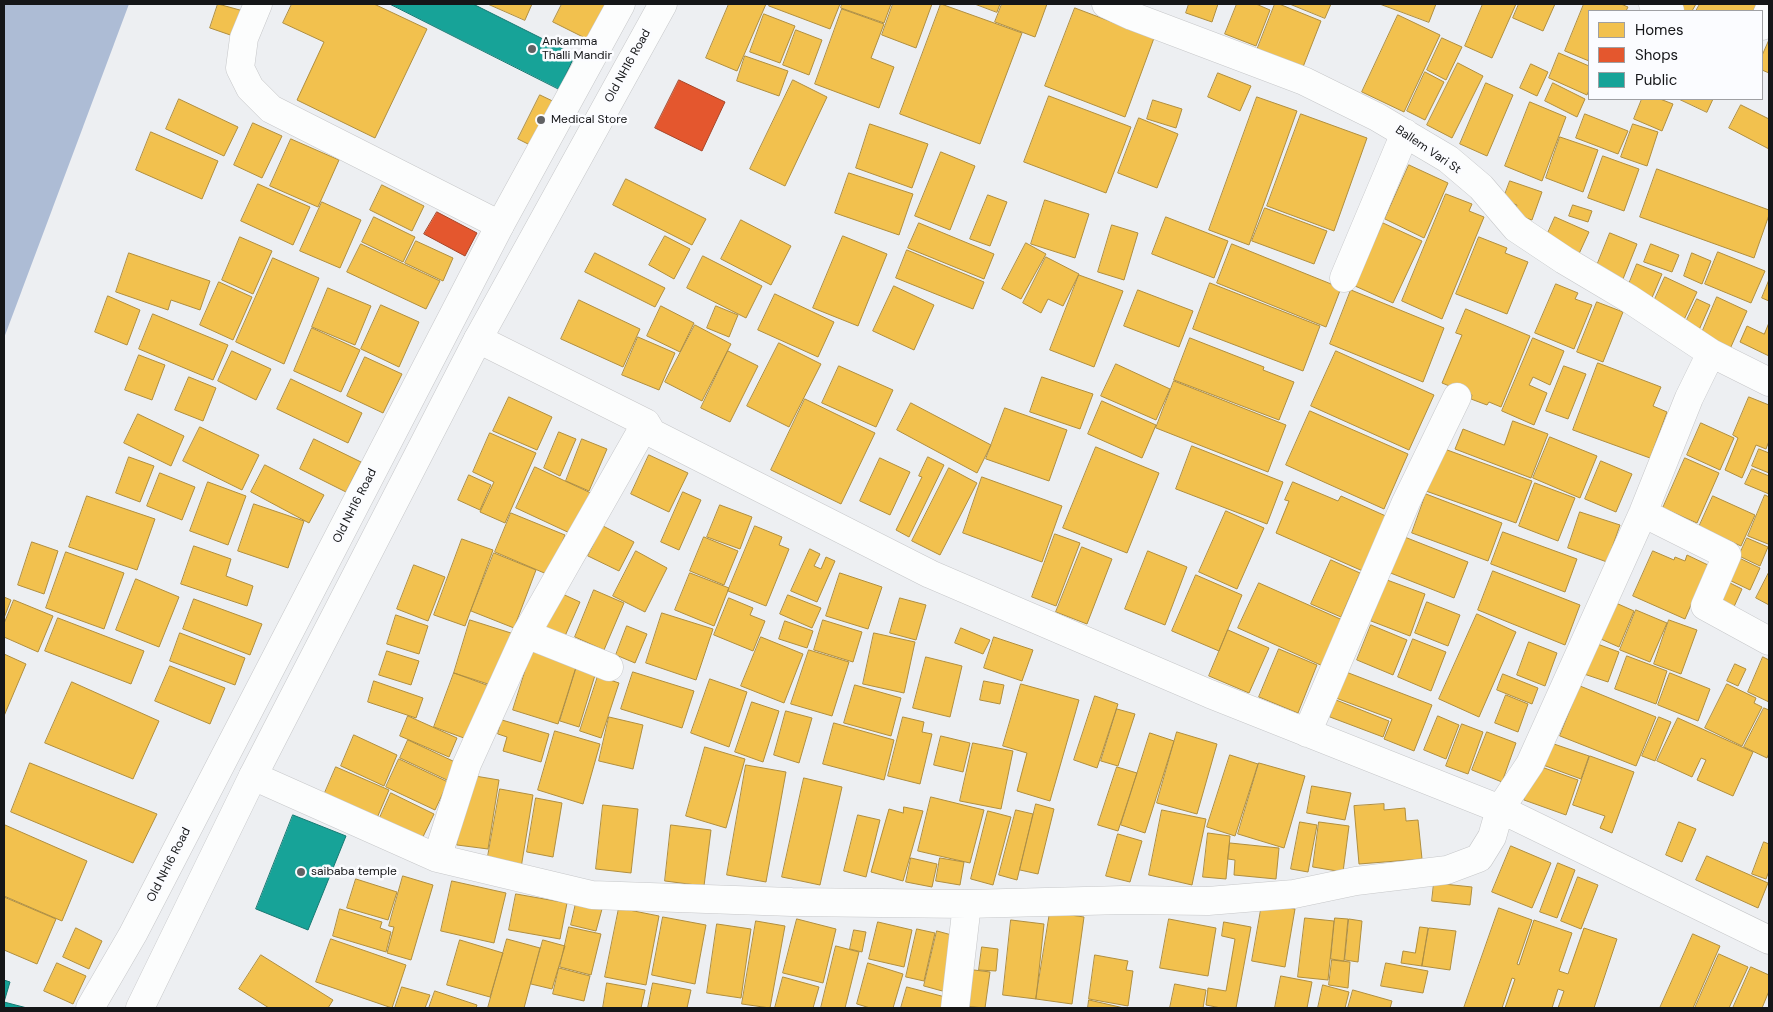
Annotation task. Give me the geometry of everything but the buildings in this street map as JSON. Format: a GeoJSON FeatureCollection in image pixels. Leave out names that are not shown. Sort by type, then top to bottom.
{"type":"FeatureCollection","features":[{"type":"Feature","properties":{"kind":"street"},"geometry":{"type":"LineString","coordinates":[[258,4],[244,38],[240,68],[250,88],[272,109],[500,224]]}},
{"type":"Feature","properties":{"kind":"street","name":"Old NH16 Road"},"geometry":{"type":"LineString","coordinates":[[90,1008],[133,934],[500,224],[621,4]]}},
{"type":"Feature","properties":{"kind":"street","name":"Old NH16 Road"},"geometry":{"type":"LineString","coordinates":[[140,1008],[254,776],[478,339],[663,4]]}},
{"type":"Feature","properties":{"kind":"street","name":"Ballem Vari St"},"geometry":{"type":"LineString","coordinates":[[1106,4],[1132,16],[1304,81],[1377,117],[1448,159],[1474,182],[1516,228],[1564,260],[1628,298],[1710,353],[1769,382]]}},
{"type":"Feature","properties":{"kind":"street"},"geometry":{"type":"LineString","coordinates":[[1653,4],[1668,10]]}},
{"type":"Feature","properties":{"kind":"street"},"geometry":{"type":"LineString","coordinates":[[1763,24],[1769,10]]}},
{"type":"Feature","properties":{"kind":"street"},"geometry":{"type":"LineString","coordinates":[[1344,278],[1404,133]]}},
{"type":"Feature","properties":{"kind":"street"},"geometry":{"type":"LineString","coordinates":[[478,339],[646,423],[652,433],[930,574],[1210,694],[1500,809],[1769,940]]}},
{"type":"Feature","properties":{"kind":"street"},"geometry":{"type":"LineString","coordinates":[[254,776],[437,858],[592,895],[968,904],[1124,900],[1208,901],[1294,894],[1356,881],[1447,870],[1480,858],[1492,838],[1500,809],[1530,764],[1643,513],[1689,398],[1710,353]]}},
{"type":"Feature","properties":{"kind":"street"},"geometry":{"type":"LineString","coordinates":[[1307,733],[1406,502],[1457,397]]}},
{"type":"Feature","properties":{"kind":"street"},"geometry":{"type":"LineString","coordinates":[[437,858],[467,764],[526,634],[646,423]]}},
{"type":"Feature","properties":{"kind":"street"},"geometry":{"type":"LineString","coordinates":[[1643,513],[1727,554],[1705,606],[1769,641]]}},
{"type":"Feature","properties":{"kind":"street"},"geometry":{"type":"LineString","coordinates":[[526,634],[608,667]]}},
{"type":"Feature","properties":{"kind":"street"},"geometry":{"type":"LineString","coordinates":[[955,1008],[968,904]]}},
{"type":"Feature","properties":{"kind":"water"},"geometry":{"type":"Polygon","coordinates":[[[4,4],[129,4],[4,338],[4,4]]]}},
{"type":"Feature","properties":{"kind":"place","name":"Ankamma Thalli Mandir"},"geometry":{"type":"Point","coordinates":[532,49]}},
{"type":"Feature","properties":{"kind":"place","name":"Medical Store"},"geometry":{"type":"Point","coordinates":[541,120]}},
{"type":"Feature","properties":{"kind":"place","name":"saibaba temple"},"geometry":{"type":"Point","coordinates":[301,872]}}]}
